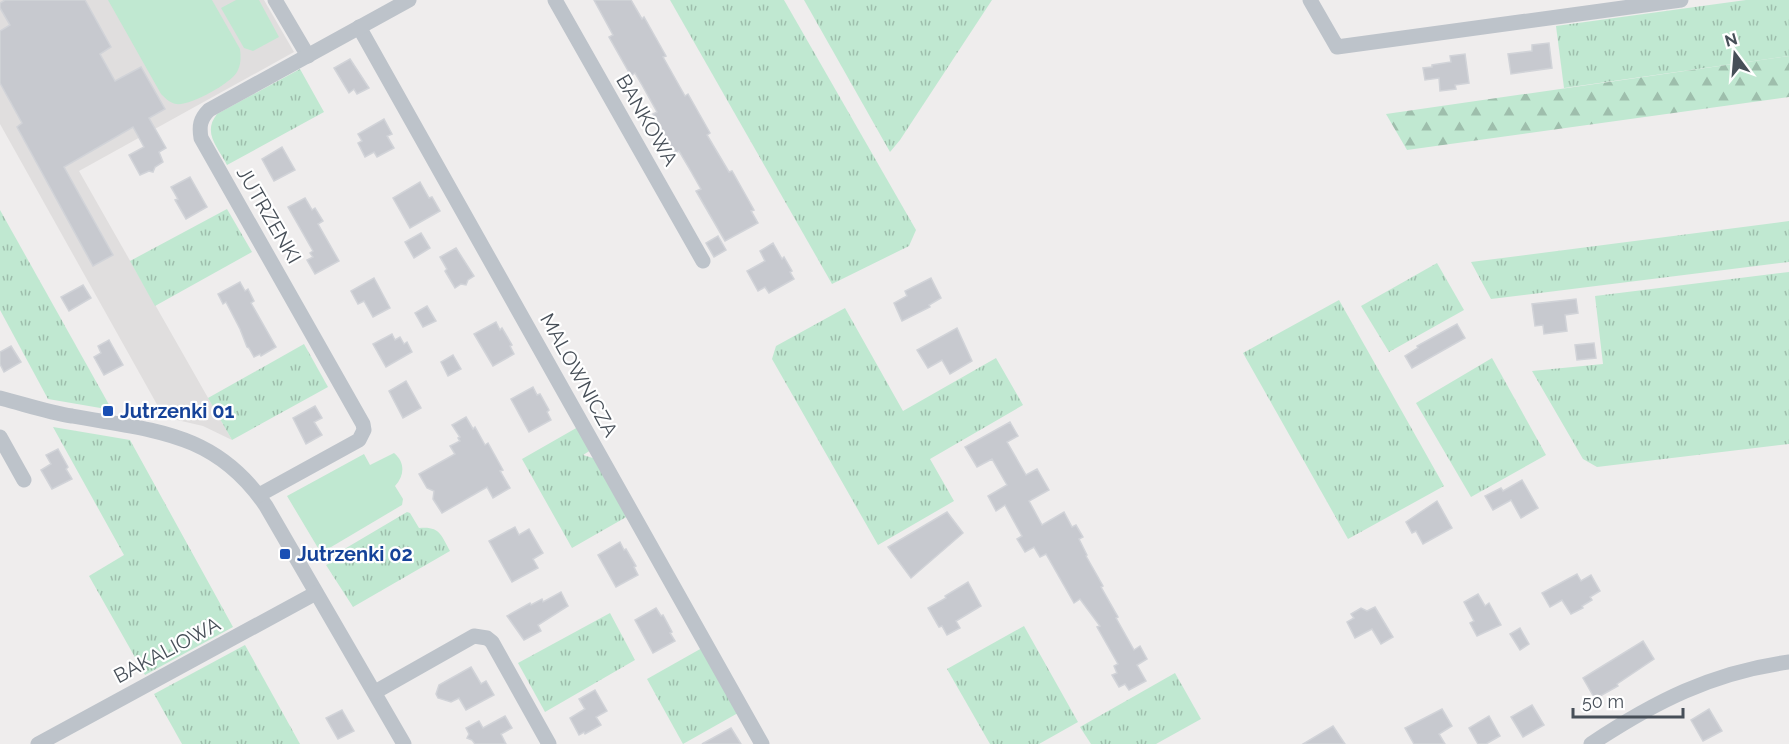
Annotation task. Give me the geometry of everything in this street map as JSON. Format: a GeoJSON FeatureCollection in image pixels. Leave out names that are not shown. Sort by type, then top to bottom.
{"type":"FeatureCollection","features":[{"type":"Feature","properties":{"kind":"street"},"geometry":{"type":"LineString","coordinates":[[275,0],[308,56]]}},
{"type":"Feature","properties":{"kind":"street","name":"JUTRZENKI"},"geometry":{"type":"LineString","coordinates":[[259,495],[359,440],[364,430],[363,424],[201,138],[199,126],[208,110],[409,0]]}},
{"type":"Feature","properties":{"kind":"street","name":"BANKOWA"},"geometry":{"type":"LineString","coordinates":[[555,0],[703,261]]}},
{"type":"Feature","properties":{"kind":"street"},"geometry":{"type":"LineString","coordinates":[[1310,0],[1337,47],[1681,0]]}},
{"type":"Feature","properties":{"kind":"street","name":"MALOWNICZA"},"geometry":{"type":"LineString","coordinates":[[359,27],[762,744]]}},
{"type":"Feature","properties":{"kind":"street"},"geometry":{"type":"LineString","coordinates":[[0,398],[48,411],[150,429],[179,437],[216,456],[232,468],[259,495],[404,744]]}},
{"type":"Feature","properties":{"kind":"street"},"geometry":{"type":"LineString","coordinates":[[0,437],[24,480]]}},
{"type":"Feature","properties":{"kind":"street","name":"BAKALIOWA"},"geometry":{"type":"LineString","coordinates":[[38,744],[316,593]]}},
{"type":"Feature","properties":{"kind":"street"},"geometry":{"type":"LineString","coordinates":[[375,692],[474,636],[487,638],[492,642],[549,744]]}},
{"type":"Feature","properties":{"kind":"street"},"geometry":{"type":"LineString","coordinates":[[1591,744],[1652,706],[1687,688],[1731,673],[1789,662]]}},
{"type":"Feature","properties":{"kind":"shaded area"},"geometry":{"type":"Polygon","coordinates":[[[0,0],[264,0],[294,52],[79,171],[232,440],[203,426],[164,417],[0,124],[0,0]]]}},
{"type":"Feature","properties":{"kind":"green space"},"geometry":{"type":"Polygon","coordinates":[[[108,0],[212,0],[240,49],[237,72],[218,88],[200,98],[182,104],[172,103],[161,94],[108,0]]]}},
{"type":"Feature","properties":{"kind":"green space"},"geometry":{"type":"Polygon","coordinates":[[[236,0],[259,0],[279,37],[253,51],[244,48],[221,8],[236,0]]]}},
{"type":"Feature","properties":{"kind":"green space"},"geometry":{"type":"Polygon","coordinates":[[[670,0],[784,0],[916,230],[909,246],[832,284],[670,0]]]}},
{"type":"Feature","properties":{"kind":"green space"},"geometry":{"type":"Polygon","coordinates":[[[804,0],[992,0],[890,152],[804,0]]]}},
{"type":"Feature","properties":{"kind":"green space"},"geometry":{"type":"Polygon","coordinates":[[[1746,0],[1789,0],[1789,56],[1564,88],[1556,26],[1746,0]]]}},
{"type":"Feature","properties":{"kind":"green space"},"geometry":{"type":"Polygon","coordinates":[[[1789,56],[1789,97],[1407,150],[1386,114],[1789,56]]]}},
{"type":"Feature","properties":{"kind":"green space"},"geometry":{"type":"Polygon","coordinates":[[[300,69],[324,112],[227,165],[211,134],[211,127],[217,114],[300,69]]]}},
{"type":"Feature","properties":{"kind":"green space"},"geometry":{"type":"Polygon","coordinates":[[[227,209],[252,252],[155,306],[130,261],[227,209]]]}},
{"type":"Feature","properties":{"kind":"green space"},"geometry":{"type":"Polygon","coordinates":[[[0,210],[112,410],[48,399],[0,310],[0,210]]]}},
{"type":"Feature","properties":{"kind":"green space"},"geometry":{"type":"Polygon","coordinates":[[[1789,221],[1789,262],[1491,299],[1471,262],[1789,221]]]}},
{"type":"Feature","properties":{"kind":"green space"},"geometry":{"type":"Polygon","coordinates":[[[1437,263],[1464,310],[1389,352],[1361,306],[1437,263]]]}},
{"type":"Feature","properties":{"kind":"green space"},"geometry":{"type":"Polygon","coordinates":[[[1789,272],[1789,444],[1597,467],[1583,459],[1532,371],[1603,364],[1595,296],[1789,272]]]}},
{"type":"Feature","properties":{"kind":"green space"},"geometry":{"type":"Polygon","coordinates":[[[1339,300],[1444,486],[1348,539],[1243,353],[1339,300]]]}},
{"type":"Feature","properties":{"kind":"green space"},"geometry":{"type":"Polygon","coordinates":[[[845,308],[903,411],[996,358],[1023,405],[930,459],[954,501],[878,545],[772,359],[776,346],[845,308]]]}},
{"type":"Feature","properties":{"kind":"green space"},"geometry":{"type":"Polygon","coordinates":[[[304,344],[328,387],[232,440],[208,398],[304,344]]]}},
{"type":"Feature","properties":{"kind":"green space"},"geometry":{"type":"Polygon","coordinates":[[[1492,358],[1546,455],[1471,497],[1416,403],[1492,358]]]}},
{"type":"Feature","properties":{"kind":"green space"},"geometry":{"type":"Polygon","coordinates":[[[53,427],[130,440],[233,627],[145,675],[89,576],[124,555],[53,427]]]}},
{"type":"Feature","properties":{"kind":"green space"},"geometry":{"type":"Polygon","coordinates":[[[578,427],[591,450],[583,455],[596,459],[628,516],[572,548],[522,459],[578,427]]]}},
{"type":"Feature","properties":{"kind":"green space"},"geometry":{"type":"Polygon","coordinates":[[[394,453],[402,464],[401,477],[395,486],[403,499],[402,505],[321,553],[287,496],[364,454],[370,465],[394,453]]]}},
{"type":"Feature","properties":{"kind":"green space"},"geometry":{"type":"Polygon","coordinates":[[[407,512],[419,528],[436,530],[450,551],[353,607],[326,565],[335,560],[336,554],[407,512]]]}},
{"type":"Feature","properties":{"kind":"green space"},"geometry":{"type":"Polygon","coordinates":[[[610,613],[635,660],[545,712],[518,663],[610,613]]]}},
{"type":"Feature","properties":{"kind":"green space"},"geometry":{"type":"Polygon","coordinates":[[[1024,626],[1078,722],[1039,744],[990,744],[947,669],[1024,626]]]}},
{"type":"Feature","properties":{"kind":"green space"},"geometry":{"type":"Polygon","coordinates":[[[245,645],[300,744],[182,744],[154,694],[245,645]]]}},
{"type":"Feature","properties":{"kind":"green space"},"geometry":{"type":"Polygon","coordinates":[[[702,648],[738,713],[683,744],[647,679],[702,648]]]}},
{"type":"Feature","properties":{"kind":"green space"},"geometry":{"type":"Polygon","coordinates":[[[1175,673],[1201,719],[1156,744],[1091,744],[1080,727],[1175,673]]]}},
{"type":"Feature","properties":{"kind":"building"},"geometry":{"type":"Polygon","coordinates":[[[5,0],[85,0],[111,47],[100,54],[115,81],[141,67],[165,109],[149,118],[166,148],[159,152],[163,162],[155,167],[153,172],[149,171],[140,175],[129,155],[144,147],[133,127],[64,167],[113,255],[93,266],[17,127],[22,123],[0,83],[0,31],[10,25],[0,8],[0,3],[5,0]]]}},
{"type":"Feature","properties":{"kind":"building"},"geometry":{"type":"Polygon","coordinates":[[[594,0],[631,0],[642,19],[644,17],[685,96],[688,94],[710,133],[707,135],[729,172],[732,171],[754,210],[751,211],[758,223],[725,241],[696,191],[701,189],[679,151],[675,153],[653,114],[657,112],[642,85],[635,73],[631,76],[609,37],[613,35],[594,0]]]}},
{"type":"Feature","properties":{"kind":"building"},"geometry":{"type":"Polygon","coordinates":[[[1549,43],[1552,68],[1511,74],[1508,54],[1532,51],[1532,45],[1549,43]]]}},
{"type":"Feature","properties":{"kind":"building"},"geometry":{"type":"Polygon","coordinates":[[[1465,54],[1469,83],[1455,85],[1456,89],[1440,91],[1439,78],[1425,80],[1423,68],[1451,62],[1450,56],[1465,54]]]}},
{"type":"Feature","properties":{"kind":"building"},"geometry":{"type":"Polygon","coordinates":[[[350,59],[369,88],[357,94],[354,89],[349,93],[334,68],[350,59]]]}},
{"type":"Feature","properties":{"kind":"building"},"geometry":{"type":"Polygon","coordinates":[[[384,119],[392,134],[387,136],[394,148],[377,157],[374,152],[365,157],[358,143],[362,141],[358,134],[384,119]]]}},
{"type":"Feature","properties":{"kind":"building"},"geometry":{"type":"Polygon","coordinates":[[[282,147],[295,170],[274,181],[262,159],[282,147]]]}},
{"type":"Feature","properties":{"kind":"building"},"geometry":{"type":"Polygon","coordinates":[[[190,177],[207,207],[186,219],[175,200],[178,199],[171,187],[190,177]]]}},
{"type":"Feature","properties":{"kind":"building"},"geometry":{"type":"Polygon","coordinates":[[[420,182],[440,211],[410,228],[393,198],[420,182]]]}},
{"type":"Feature","properties":{"kind":"building"},"geometry":{"type":"Polygon","coordinates":[[[305,198],[312,210],[315,208],[323,221],[318,224],[339,261],[315,274],[307,260],[313,257],[310,253],[313,251],[288,207],[305,198]]]}},
{"type":"Feature","properties":{"kind":"building"},"geometry":{"type":"Polygon","coordinates":[[[421,233],[430,248],[414,258],[405,242],[421,233]]]}},
{"type":"Feature","properties":{"kind":"building"},"geometry":{"type":"Polygon","coordinates":[[[718,236],[726,250],[714,257],[706,243],[718,236]]]}},
{"type":"Feature","properties":{"kind":"building"},"geometry":{"type":"Polygon","coordinates":[[[773,243],[782,259],[784,257],[794,279],[769,293],[765,287],[758,291],[747,271],[765,261],[760,251],[773,243]]]}},
{"type":"Feature","properties":{"kind":"building"},"geometry":{"type":"Polygon","coordinates":[[[456,248],[474,276],[468,280],[466,285],[461,284],[455,288],[440,257],[456,248]]]}},
{"type":"Feature","properties":{"kind":"building"},"geometry":{"type":"Polygon","coordinates":[[[374,278],[390,308],[373,317],[364,301],[358,304],[351,291],[374,278]]]}},
{"type":"Feature","properties":{"kind":"building"},"geometry":{"type":"Polygon","coordinates":[[[931,278],[941,298],[929,305],[930,307],[902,321],[894,303],[907,296],[905,291],[931,278]]]}},
{"type":"Feature","properties":{"kind":"building"},"geometry":{"type":"Polygon","coordinates":[[[240,282],[245,291],[248,289],[254,301],[251,303],[276,347],[261,356],[260,354],[254,357],[247,347],[226,302],[223,304],[218,294],[240,282]]]}},
{"type":"Feature","properties":{"kind":"building"},"geometry":{"type":"Polygon","coordinates":[[[83,285],[91,298],[69,311],[61,297],[83,285]]]}},
{"type":"Feature","properties":{"kind":"building"},"geometry":{"type":"Polygon","coordinates":[[[1576,299],[1578,313],[1565,315],[1567,331],[1544,334],[1543,325],[1535,326],[1532,304],[1576,299]]]}},
{"type":"Feature","properties":{"kind":"building"},"geometry":{"type":"Polygon","coordinates":[[[427,306],[436,321],[423,327],[415,313],[427,306]]]}},
{"type":"Feature","properties":{"kind":"building"},"geometry":{"type":"Polygon","coordinates":[[[496,322],[512,345],[510,346],[514,354],[493,366],[474,334],[496,322]]]}},
{"type":"Feature","properties":{"kind":"building"},"geometry":{"type":"Polygon","coordinates":[[[1457,324],[1465,338],[1412,368],[1405,356],[1418,348],[1417,346],[1457,324]]]}},
{"type":"Feature","properties":{"kind":"building"},"geometry":{"type":"Polygon","coordinates":[[[957,328],[972,361],[950,374],[942,360],[928,368],[917,350],[957,328]]]}},
{"type":"Feature","properties":{"kind":"building"},"geometry":{"type":"Polygon","coordinates":[[[392,334],[395,340],[400,337],[404,344],[407,342],[412,352],[386,367],[373,344],[392,334]]]}},
{"type":"Feature","properties":{"kind":"building"},"geometry":{"type":"Polygon","coordinates":[[[109,340],[123,365],[104,375],[94,357],[101,353],[98,346],[109,340]]]}},
{"type":"Feature","properties":{"kind":"building"},"geometry":{"type":"Polygon","coordinates":[[[1594,343],[1596,358],[1577,360],[1575,345],[1594,343]]]}},
{"type":"Feature","properties":{"kind":"building"},"geometry":{"type":"Polygon","coordinates":[[[11,346],[21,362],[4,372],[0,364],[0,352],[11,346]]]}},
{"type":"Feature","properties":{"kind":"building"},"geometry":{"type":"Polygon","coordinates":[[[453,355],[461,369],[448,376],[441,362],[453,355]]]}},
{"type":"Feature","properties":{"kind":"building"},"geometry":{"type":"Polygon","coordinates":[[[406,381],[421,408],[403,418],[389,391],[406,381]]]}},
{"type":"Feature","properties":{"kind":"building"},"geometry":{"type":"Polygon","coordinates":[[[533,387],[549,410],[547,412],[551,420],[529,432],[511,399],[533,387]]]}},
{"type":"Feature","properties":{"kind":"building"},"geometry":{"type":"Polygon","coordinates":[[[315,406],[322,418],[314,422],[322,435],[306,444],[293,418],[315,406]]]}},
{"type":"Feature","properties":{"kind":"building"},"geometry":{"type":"Polygon","coordinates":[[[466,417],[473,429],[475,427],[485,445],[488,443],[510,488],[493,498],[487,487],[442,513],[433,499],[434,491],[427,488],[419,474],[455,454],[450,446],[460,441],[458,438],[460,437],[452,425],[466,417]]]}},
{"type":"Feature","properties":{"kind":"building"},"geometry":{"type":"Polygon","coordinates":[[[1010,422],[1018,436],[1007,442],[1026,475],[1037,469],[1049,490],[1029,501],[1042,525],[1064,512],[1072,527],[1076,525],[1083,537],[1079,539],[1086,556],[1118,617],[1116,618],[1134,650],[1140,646],[1147,659],[1137,665],[1146,681],[1129,690],[1125,684],[1119,687],[1112,675],[1117,673],[1114,666],[1118,664],[1097,627],[1100,626],[1080,599],[1074,603],[1046,554],[1040,557],[1034,547],[1025,552],[1017,539],[1022,536],[1005,505],[996,511],[988,496],[1007,485],[992,459],[977,467],[965,447],[1010,422]]]}},
{"type":"Feature","properties":{"kind":"building"},"geometry":{"type":"Polygon","coordinates":[[[58,449],[72,479],[52,489],[41,470],[51,464],[46,455],[58,449]]]}},
{"type":"Feature","properties":{"kind":"building"},"geometry":{"type":"Polygon","coordinates":[[[1522,480],[1538,508],[1521,518],[1511,500],[1493,510],[1485,496],[1501,488],[1503,491],[1522,480]]]}},
{"type":"Feature","properties":{"kind":"building"},"geometry":{"type":"Polygon","coordinates":[[[1437,501],[1452,528],[1423,544],[1416,531],[1412,533],[1406,522],[1437,501]]]}},
{"type":"Feature","properties":{"kind":"building"},"geometry":{"type":"Polygon","coordinates":[[[947,512],[963,533],[911,578],[888,547],[947,512]]]}},
{"type":"Feature","properties":{"kind":"building"},"geometry":{"type":"Polygon","coordinates":[[[515,527],[519,535],[529,529],[543,553],[533,559],[538,568],[512,582],[489,541],[515,527]]]}},
{"type":"Feature","properties":{"kind":"building"},"geometry":{"type":"Polygon","coordinates":[[[620,542],[636,566],[634,567],[638,575],[616,587],[598,555],[620,542]]]}},
{"type":"Feature","properties":{"kind":"building"},"geometry":{"type":"Polygon","coordinates":[[[1577,574],[1581,581],[1591,575],[1600,591],[1590,597],[1592,600],[1582,606],[1583,608],[1571,614],[1562,600],[1550,607],[1542,593],[1577,574]]]}},
{"type":"Feature","properties":{"kind":"building"},"geometry":{"type":"Polygon","coordinates":[[[968,582],[981,606],[956,621],[960,628],[947,635],[942,626],[939,627],[928,608],[968,582]]]}},
{"type":"Feature","properties":{"kind":"building"},"geometry":{"type":"Polygon","coordinates":[[[561,592],[568,606],[538,625],[541,631],[524,640],[507,616],[530,603],[531,605],[542,599],[543,602],[561,592]]]}},
{"type":"Feature","properties":{"kind":"building"},"geometry":{"type":"Polygon","coordinates":[[[1478,594],[1485,606],[1489,603],[1501,625],[1477,636],[1470,623],[1474,621],[1464,602],[1478,594]]]}},
{"type":"Feature","properties":{"kind":"building"},"geometry":{"type":"Polygon","coordinates":[[[1375,607],[1393,637],[1381,644],[1372,629],[1355,638],[1347,622],[1354,618],[1351,614],[1361,608],[1367,611],[1375,607]]]}},
{"type":"Feature","properties":{"kind":"building"},"geometry":{"type":"Polygon","coordinates":[[[656,608],[661,616],[663,615],[675,641],[653,653],[635,620],[656,608]]]}},
{"type":"Feature","properties":{"kind":"building"},"geometry":{"type":"Polygon","coordinates":[[[1520,628],[1529,644],[1520,650],[1510,634],[1520,628]]]}},
{"type":"Feature","properties":{"kind":"building"},"geometry":{"type":"Polygon","coordinates":[[[1643,641],[1654,659],[1617,684],[1618,686],[1595,699],[1583,678],[1643,641]]]}},
{"type":"Feature","properties":{"kind":"building"},"geometry":{"type":"Polygon","coordinates":[[[471,667],[481,684],[486,681],[494,695],[466,710],[459,698],[451,702],[438,698],[436,694],[439,685],[471,667]]]}},
{"type":"Feature","properties":{"kind":"building"},"geometry":{"type":"Polygon","coordinates":[[[595,690],[607,711],[596,717],[601,725],[579,735],[570,718],[585,709],[579,699],[595,690]]]}},
{"type":"Feature","properties":{"kind":"building"},"geometry":{"type":"Polygon","coordinates":[[[1532,705],[1544,725],[1523,737],[1511,717],[1532,705]]]}},
{"type":"Feature","properties":{"kind":"building"},"geometry":{"type":"Polygon","coordinates":[[[1442,709],[1452,726],[1439,734],[1445,744],[1414,744],[1405,728],[1442,709]]]}},
{"type":"Feature","properties":{"kind":"building"},"geometry":{"type":"Polygon","coordinates":[[[1709,709],[1722,731],[1703,741],[1691,720],[1709,709]]]}},
{"type":"Feature","properties":{"kind":"building"},"geometry":{"type":"Polygon","coordinates":[[[342,710],[354,731],[338,739],[326,718],[342,710]]]}},
{"type":"Feature","properties":{"kind":"building"},"geometry":{"type":"Polygon","coordinates":[[[505,716],[512,728],[501,734],[506,744],[475,744],[467,738],[469,734],[466,728],[479,721],[483,728],[505,716]]]}},
{"type":"Feature","properties":{"kind":"building"},"geometry":{"type":"Polygon","coordinates":[[[1489,716],[1500,736],[1486,744],[1478,744],[1469,728],[1489,716]]]}},
{"type":"Feature","properties":{"kind":"building"},"geometry":{"type":"Polygon","coordinates":[[[1333,726],[1345,744],[1303,744],[1333,726]]]}},
{"type":"Feature","properties":{"kind":"building"},"geometry":{"type":"Polygon","coordinates":[[[731,728],[741,744],[702,744],[731,728]]]}},
{"type":"Feature","properties":{"kind":"place","name":"Jutrzenki 01"},"geometry":{"type":"Point","coordinates":[108,411]}},
{"type":"Feature","properties":{"kind":"place","name":"Jutrzenki 02"},"geometry":{"type":"Point","coordinates":[285,554]}}]}
